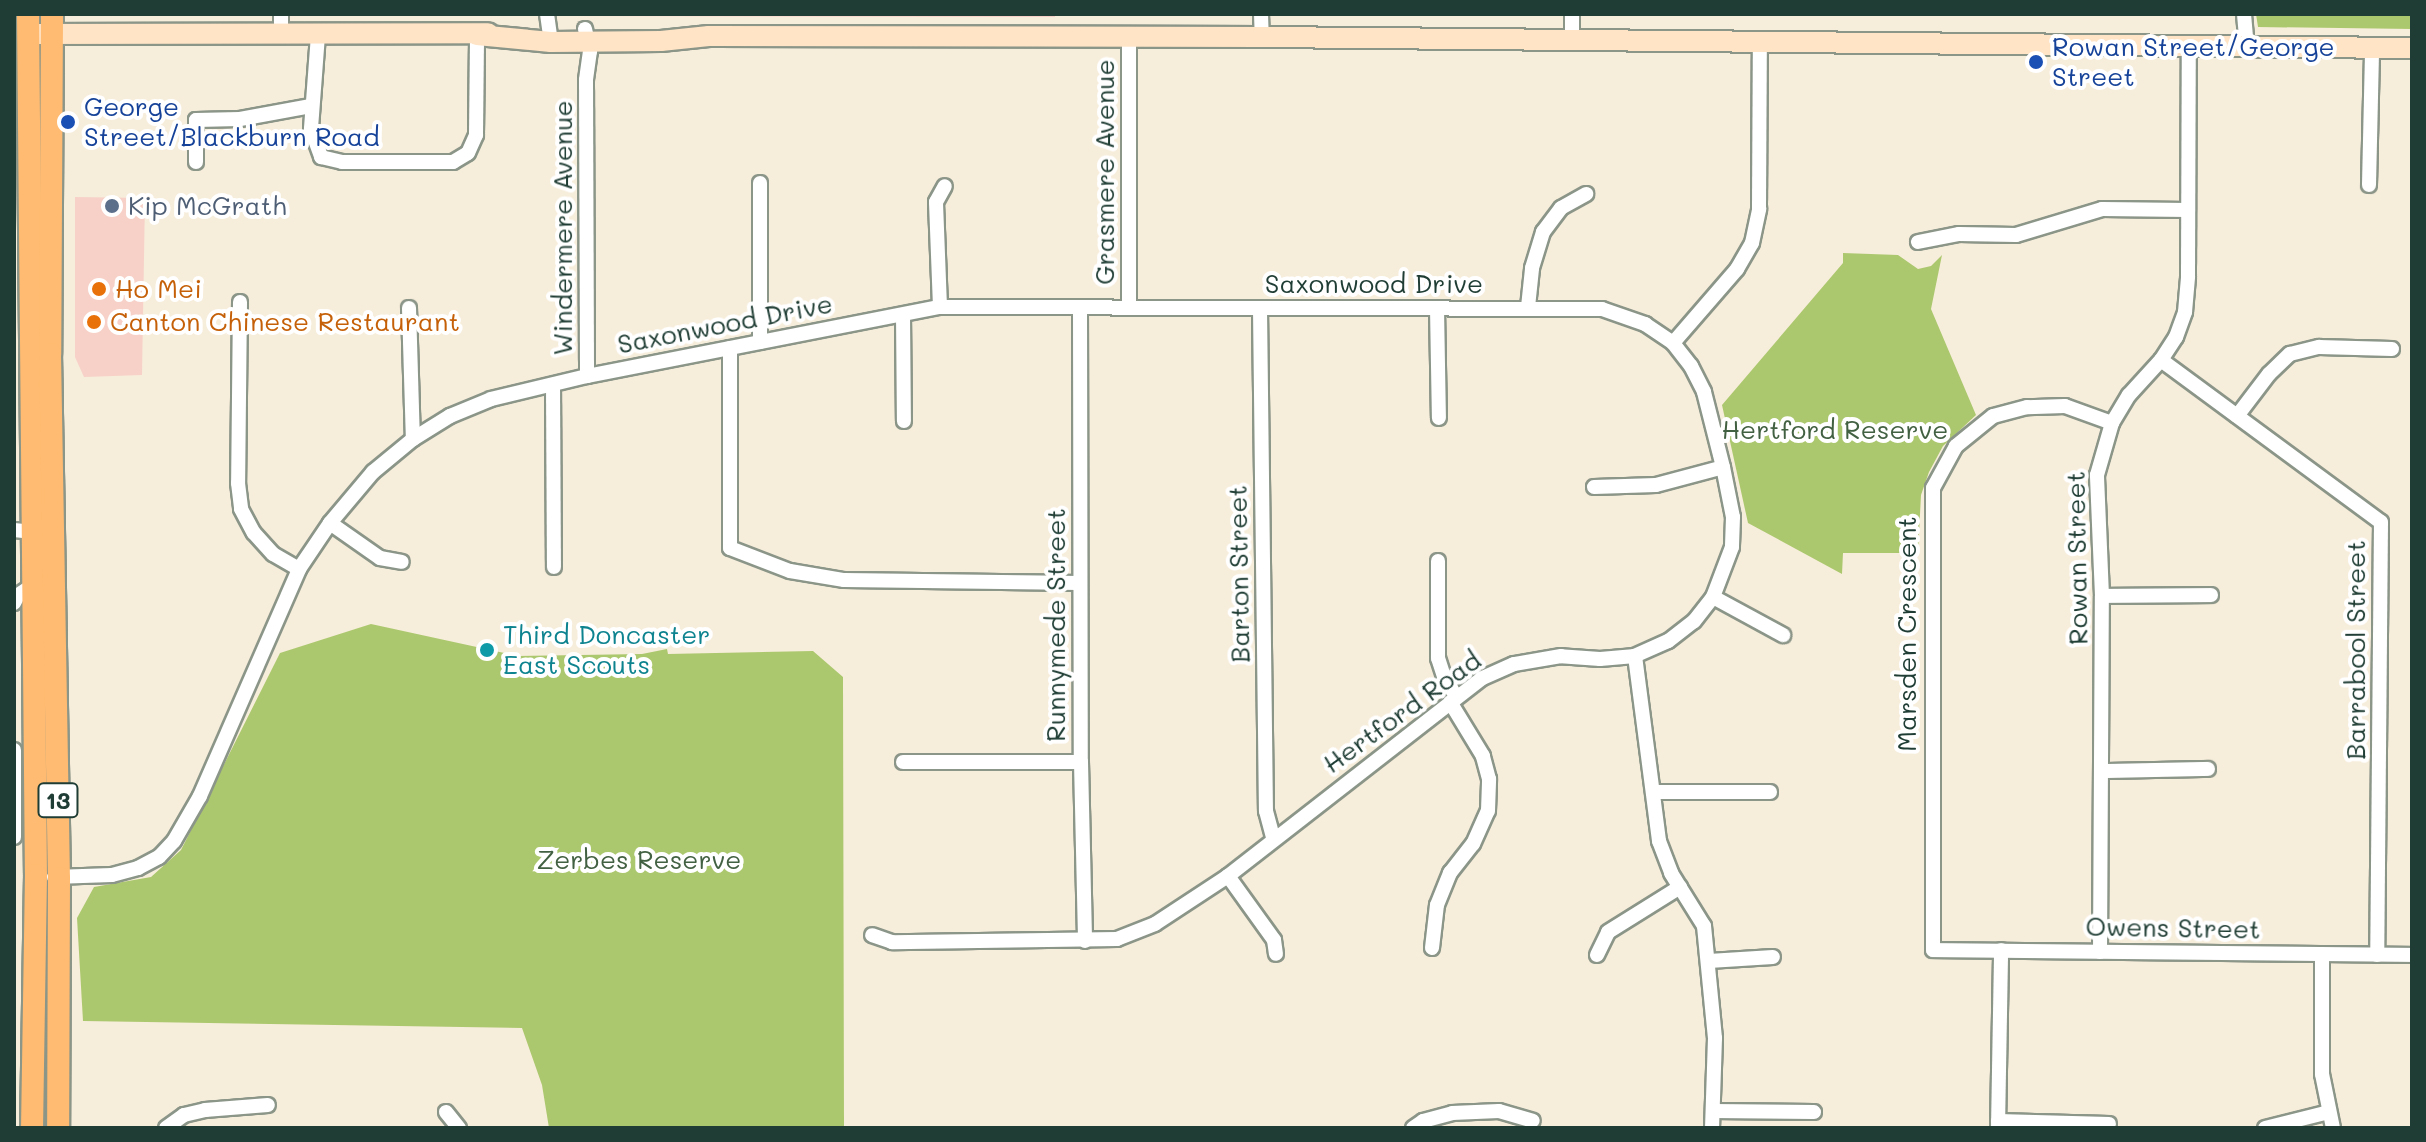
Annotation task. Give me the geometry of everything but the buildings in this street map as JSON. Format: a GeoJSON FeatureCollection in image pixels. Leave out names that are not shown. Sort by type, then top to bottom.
{"type":"FeatureCollection","features":[{"type":"Feature","properties":{"kind":"main road"},"geometry":{"type":"LineString","coordinates":[[28,24],[281,24],[318,35],[477,35],[551,26],[585,38],[1262,37],[2412,48]]}},
{"type":"Feature","properties":{"kind":"main road","name":"13"},"geometry":{"type":"LineString","coordinates":[[28,24],[22,207],[41,405]]}},
{"type":"Feature","properties":{"kind":"main road","name":"13"},"geometry":{"type":"LineString","coordinates":[[52,24],[53,207],[38,512],[59,878],[58,1106]]}},
{"type":"Feature","properties":{"kind":"main road","name":"13"},"geometry":{"type":"LineString","coordinates":[[32,1051],[36,875],[33,585],[24,531],[38,512]]}},
{"type":"Feature","properties":{"kind":"main road"},"geometry":{"type":"LineString","coordinates":[[14,1068],[32,1051]]}},
{"type":"Feature","properties":{"kind":"main road"},"geometry":{"type":"LineString","coordinates":[[32,1051],[25,1113],[58,1106]]}},
{"type":"Feature","properties":{"kind":"street"},"geometry":{"type":"LineString","coordinates":[[1261,14],[1262,37]]}},
{"type":"Feature","properties":{"kind":"street"},"geometry":{"type":"LineString","coordinates":[[1572,14],[1572,40]]}},
{"type":"Feature","properties":{"kind":"street"},"geometry":{"type":"LineString","coordinates":[[2242,14],[2242,46]]}},
{"type":"Feature","properties":{"kind":"street"},"geometry":{"type":"LineString","coordinates":[[318,35],[311,129],[321,157],[342,162],[453,162],[468,153],[476,135],[477,35]]}},
{"type":"Feature","properties":{"kind":"street","name":"Grasmere Avenue"},"geometry":{"type":"LineString","coordinates":[[1129,37],[1129,306]]}},
{"type":"Feature","properties":{"kind":"street","name":"Windermere Avenue"},"geometry":{"type":"LineString","coordinates":[[585,38],[587,376]]}},
{"type":"Feature","properties":{"kind":"street"},"geometry":{"type":"LineString","coordinates":[[1673,343],[1737,269],[1752,243],[1759,209],[1760,43]]}},
{"type":"Feature","properties":{"kind":"street","name":"Rowan Street"},"geometry":{"type":"LineString","coordinates":[[2100,952],[2102,596],[2097,475],[2112,423],[2129,395],[2161,360],[2176,337],[2185,312],[2189,46]]}},
{"type":"Feature","properties":{"kind":"street"},"geometry":{"type":"LineString","coordinates":[[2369,185],[2372,48]]}},
{"type":"Feature","properties":{"kind":"street"},"geometry":{"type":"LineString","coordinates":[[196,162],[196,120],[240,119],[311,106]]}},
{"type":"Feature","properties":{"kind":"street"},"geometry":{"type":"LineString","coordinates":[[760,183],[760,342]]}},
{"type":"Feature","properties":{"kind":"street"},"geometry":{"type":"LineString","coordinates":[[940,307],[936,202],[945,186]]}},
{"type":"Feature","properties":{"kind":"street"},"geometry":{"type":"LineString","coordinates":[[1528,307],[1532,268],[1543,232],[1561,208],[1586,194]]}},
{"type":"Feature","properties":{"kind":"street"},"geometry":{"type":"LineString","coordinates":[[22,207],[53,207]]}},
{"type":"Feature","properties":{"kind":"street"},"geometry":{"type":"LineString","coordinates":[[1918,242],[1959,234],[2016,235],[2102,209],[2188,210]]}},
{"type":"Feature","properties":{"kind":"street"},"geometry":{"type":"LineString","coordinates":[[240,302],[238,483],[241,509],[254,533],[273,554],[299,569]]}},
{"type":"Feature","properties":{"kind":"street","name":"Saxonwood Drive"},"geometry":{"type":"LineString","coordinates":[[36,875],[59,878],[112,875],[138,868],[159,857],[174,841],[200,796],[299,569],[330,523],[373,472],[413,439],[450,416],[491,399],[587,376],[940,307],[1602,309],[1645,324],[1673,343]]}},
{"type":"Feature","properties":{"kind":"street"},"geometry":{"type":"LineString","coordinates":[[409,308],[413,439]]}},
{"type":"Feature","properties":{"kind":"street","name":"Runnymede Street"},"geometry":{"type":"LineString","coordinates":[[1080,308],[1081,762],[1085,941]]}},
{"type":"Feature","properties":{"kind":"street"},"geometry":{"type":"LineString","coordinates":[[1437,308],[1439,418]]}},
{"type":"Feature","properties":{"kind":"street","name":"Barton Street"},"geometry":{"type":"LineString","coordinates":[[1260,309],[1266,811],[1273,837]]}},
{"type":"Feature","properties":{"kind":"street"},"geometry":{"type":"LineString","coordinates":[[903,315],[904,421]]}},
{"type":"Feature","properties":{"kind":"street","name":"Hertford Road"},"geometry":{"type":"LineString","coordinates":[[872,935],[892,942],[1117,939],[1155,924],[1228,876],[1273,837],[1481,679],[1514,664],[1561,656],[1600,659],[1635,656],[1668,641],[1694,621],[1713,597],[1732,547],[1733,517],[1704,392],[1673,343]]}},
{"type":"Feature","properties":{"kind":"street"},"geometry":{"type":"LineString","coordinates":[[2237,416],[2269,374],[2290,354],[2319,347],[2392,349]]}},
{"type":"Feature","properties":{"kind":"street"},"geometry":{"type":"LineString","coordinates":[[730,348],[730,548],[790,571],[844,580],[1080,583]]}},
{"type":"Feature","properties":{"kind":"street","name":"Barrabool Street"},"geometry":{"type":"LineString","coordinates":[[2161,360],[2381,522],[2377,955]]}},
{"type":"Feature","properties":{"kind":"street"},"geometry":{"type":"LineString","coordinates":[[553,385],[554,567]]}},
{"type":"Feature","properties":{"kind":"street","name":"Marsden Crescent"},"geometry":{"type":"LineString","coordinates":[[1933,950],[1933,488],[1956,446],[1993,416],[2027,407],[2065,406],[2112,423]]}},
{"type":"Feature","properties":{"kind":"street"},"geometry":{"type":"LineString","coordinates":[[1594,487],[1656,485],[1723,467]]}},
{"type":"Feature","properties":{"kind":"street"},"geometry":{"type":"LineString","coordinates":[[330,523],[380,558],[402,562]]}},
{"type":"Feature","properties":{"kind":"street"},"geometry":{"type":"LineString","coordinates":[[1432,948],[1437,905],[1450,873],[1473,844],[1488,811],[1489,779],[1483,756],[1453,700],[1438,658],[1438,561]]}},
{"type":"Feature","properties":{"kind":"street"},"geometry":{"type":"LineString","coordinates":[[14,603],[18,595],[33,585]]}},
{"type":"Feature","properties":{"kind":"street"},"geometry":{"type":"LineString","coordinates":[[2102,596],[2211,595]]}},
{"type":"Feature","properties":{"kind":"street"},"geometry":{"type":"LineString","coordinates":[[1713,597],[1783,635]]}},
{"type":"Feature","properties":{"kind":"street"},"geometry":{"type":"LineString","coordinates":[[1635,656],[1659,841],[1680,887],[1704,926],[1715,1038],[1712,1128]]}},
{"type":"Feature","properties":{"kind":"street"},"geometry":{"type":"LineString","coordinates":[[14,750],[14,837]]}},
{"type":"Feature","properties":{"kind":"street"},"geometry":{"type":"LineString","coordinates":[[903,762],[1081,762]]}},
{"type":"Feature","properties":{"kind":"street"},"geometry":{"type":"LineString","coordinates":[[2102,771],[2208,769]]}},
{"type":"Feature","properties":{"kind":"street"},"geometry":{"type":"LineString","coordinates":[[1655,792],[1770,792]]}},
{"type":"Feature","properties":{"kind":"street"},"geometry":{"type":"LineString","coordinates":[[1228,876],[1274,940],[1276,954]]}},
{"type":"Feature","properties":{"kind":"street"},"geometry":{"type":"LineString","coordinates":[[1597,955],[1608,932],[1680,887]]}},
{"type":"Feature","properties":{"kind":"street","name":"Owens Street"},"geometry":{"type":"LineString","coordinates":[[1933,950],[2412,955]]}},
{"type":"Feature","properties":{"kind":"street"},"geometry":{"type":"LineString","coordinates":[[2001,950],[1998,1124],[2109,1124]]}},
{"type":"Feature","properties":{"kind":"street"},"geometry":{"type":"LineString","coordinates":[[2322,954],[2322,1074],[2333,1128]]}},
{"type":"Feature","properties":{"kind":"street"},"geometry":{"type":"LineString","coordinates":[[1709,961],[1773,957]]}},
{"type":"Feature","properties":{"kind":"street"},"geometry":{"type":"LineString","coordinates":[[166,1128],[184,1115],[205,1110],[268,1105]]}},
{"type":"Feature","properties":{"kind":"street"},"geometry":{"type":"LineString","coordinates":[[1413,1128],[1423,1121],[1452,1113],[1499,1111],[1533,1121]]}},
{"type":"Feature","properties":{"kind":"street"},"geometry":{"type":"LineString","coordinates":[[1713,1111],[1814,1112]]}},
{"type":"Feature","properties":{"kind":"street"},"geometry":{"type":"LineString","coordinates":[[446,1112],[459,1128]]}},
{"type":"Feature","properties":{"kind":"street"},"geometry":{"type":"LineString","coordinates":[[2265,1128],[2329,1112]]}},
{"type":"Feature","properties":{"kind":"shaded area"},"geometry":{"type":"Polygon","coordinates":[[[572,14],[1055,14],[1055,17],[574,16],[572,14]]]}},
{"type":"Feature","properties":{"kind":"shaded area"},"geometry":{"type":"Polygon","coordinates":[[[75,197],[145,198],[142,375],[84,377],[75,357],[75,197]]]}},
{"type":"Feature","properties":{"kind":"green space"},"geometry":{"type":"Polygon","coordinates":[[[2256,14],[2412,14],[2412,29],[2258,27],[2256,14]]]}},
{"type":"Feature","properties":{"kind":"green space","name":"Hertford Reserve"},"geometry":{"type":"Polygon","coordinates":[[[1843,253],[1898,255],[1918,269],[1931,266],[1942,255],[1931,309],[1976,415],[1943,446],[1929,472],[1921,495],[1918,553],[1843,553],[1842,574],[1748,523],[1722,405],[1843,263],[1843,253]]]}},
{"type":"Feature","properties":{"kind":"green space","name":"Zerbes Reserve"},"geometry":{"type":"Polygon","coordinates":[[[371,624],[518,656],[642,654],[667,649],[668,654],[813,651],[843,677],[844,1128],[549,1128],[542,1085],[522,1028],[83,1021],[77,918],[94,887],[151,877],[181,850],[280,653],[371,624]]]}},
{"type":"Feature","properties":{"kind":"place","name":"Rowan Street/George Street"},"geometry":{"type":"Point","coordinates":[2036,62]}},
{"type":"Feature","properties":{"kind":"place","name":"George Street/Blackburn Road"},"geometry":{"type":"Point","coordinates":[68,122]}},
{"type":"Feature","properties":{"kind":"place","name":"Kip McGrath"},"geometry":{"type":"Point","coordinates":[112,206]}},
{"type":"Feature","properties":{"kind":"place","name":"Ho Mei"},"geometry":{"type":"Point","coordinates":[99,289]}},
{"type":"Feature","properties":{"kind":"place","name":"Canton Chinese Restaurant"},"geometry":{"type":"Point","coordinates":[94,322]}},
{"type":"Feature","properties":{"kind":"place","name":"Third Doncaster East Scouts"},"geometry":{"type":"Point","coordinates":[487,650]}}]}
